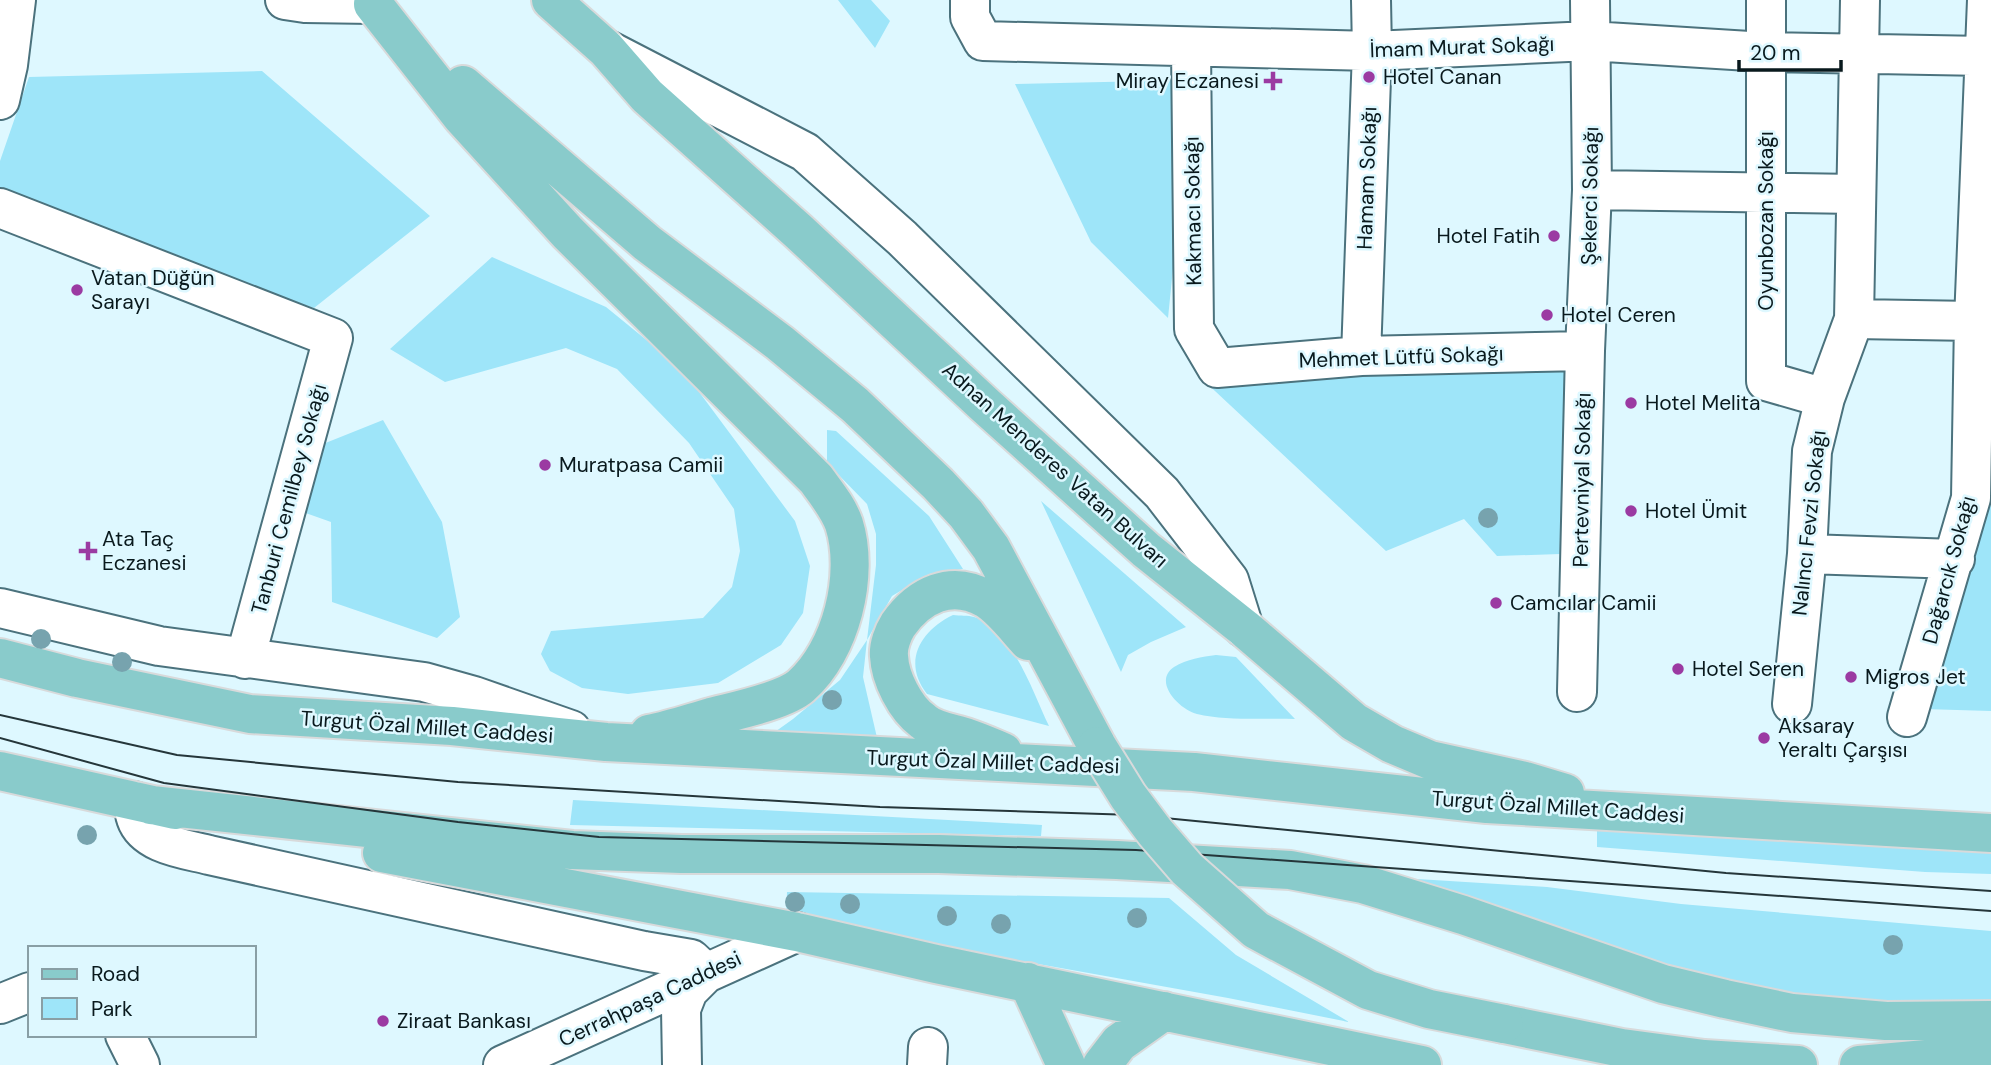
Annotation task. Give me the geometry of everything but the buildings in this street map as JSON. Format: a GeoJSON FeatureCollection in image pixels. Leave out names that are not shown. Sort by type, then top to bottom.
{"type":"FeatureCollection","features":[{"type":"Feature","properties":{"kind":"main road","name":"Adnan Menderes Vatan Bulvarı"},"geometry":{"type":"LineString","coordinates":[[551,0],[606,49],[647,96],[1146,550],[1244,628],[1354,722],[1392,744],[1430,760],[1525,781],[1630,813]]}},
{"type":"Feature","properties":{"kind":"main road"},"geometry":{"type":"LineString","coordinates":[[371,2],[508,126],[615,216],[780,343],[855,405],[901,447],[966,514],[991,548],[1097,746],[1128,796],[1187,869],[1256,930],[1367,990],[1429,1009],[1704,1064],[1798,1065]]}},
{"type":"Feature","properties":{"kind":"main road"},"geometry":{"type":"LineString","coordinates":[[371,2],[462,117],[568,233],[816,478],[835,504],[844,523],[849,550],[848,581],[838,634],[823,660],[800,688],[771,700],[677,729],[606,742]]}},
{"type":"Feature","properties":{"kind":"main road"},"geometry":{"type":"LineString","coordinates":[[1027,763],[970,738],[926,724],[911,711],[895,679],[888,655],[894,632],[920,600],[948,590],[968,592],[987,600],[997,609],[1061,676]]}},
{"type":"Feature","properties":{"kind":"main road","name":"Turgut Özal Millet Caddesi"},"geometry":{"type":"LineString","coordinates":[[0,657],[77,678],[250,714],[452,726],[606,742],[1195,772],[1388,794],[1630,813],[1991,833]]}},
{"type":"Feature","properties":{"kind":"main road"},"geometry":{"type":"LineString","coordinates":[[0,771],[364,849],[797,932],[1422,1065]]}},
{"type":"Feature","properties":{"kind":"main road"},"geometry":{"type":"LineString","coordinates":[[142,803],[572,849],[681,853],[939,854],[1117,860],[1290,870],[1363,884],[1463,915],[1663,984],[1725,999],[1792,1013],[1886,1021],[1991,1020]]}},
{"type":"Feature","properties":{"kind":"main road"},"geometry":{"type":"LineString","coordinates":[[1027,982],[1066,1065]]}},
{"type":"Feature","properties":{"kind":"main road"},"geometry":{"type":"LineString","coordinates":[[1102,1065],[1119,1043],[1164,1011]]}},
{"type":"Feature","properties":{"kind":"main road"},"geometry":{"type":"LineString","coordinates":[[1859,1065],[1991,1051]]}},
{"type":"Feature","properties":{"kind":"street"},"geometry":{"type":"LineString","coordinates":[[0,100],[8,65],[16,0]]}},
{"type":"Feature","properties":{"kind":"street"},"geometry":{"type":"LineString","coordinates":[[285,0],[294,3],[371,2]]}},
{"type":"Feature","properties":{"kind":"street","name":"İmam Murat Sokağı"},"geometry":{"type":"LineString","coordinates":[[970,0],[970,17],[983,41],[1372,51],[1590,41],[1765,52],[1988,53]]}},
{"type":"Feature","properties":{"kind":"street","name":"Hamam Sokağı"},"geometry":{"type":"LineString","coordinates":[[1361,356],[1372,51],[1371,0]]}},
{"type":"Feature","properties":{"kind":"street","name":"Şekerci Sokağı"},"geometry":{"type":"LineString","coordinates":[[1585,351],[1592,190],[1590,0]]}},
{"type":"Feature","properties":{"kind":"street","name":"Oyunbozan Sokağı"},"geometry":{"type":"LineString","coordinates":[[1766,0],[1766,381],[1825,398]]}},
{"type":"Feature","properties":{"kind":"street","name":"Nalıncı Fevzi Sokağı"},"geometry":{"type":"LineString","coordinates":[[1792,704],[1807,554],[1812,451],[1825,398],[1854,319],[1860,0]]}},
{"type":"Feature","properties":{"kind":"street","name":"Dağarcık Sokağı"},"geometry":{"type":"LineString","coordinates":[[1907,717],[1971,498],[1974,321],[1988,53],[1987,0]]}},
{"type":"Feature","properties":{"kind":"street","name":"Kakmacı Sokağı"},"geometry":{"type":"LineString","coordinates":[[1191,48],[1194,329],[1217,368]]}},
{"type":"Feature","properties":{"kind":"street"},"geometry":{"type":"LineString","coordinates":[[606,49],[805,152],[902,238],[1162,493],[1229,580],[1244,628]]}},
{"type":"Feature","properties":{"kind":"street"},"geometry":{"type":"LineString","coordinates":[[1592,190],[1856,194]]}},
{"type":"Feature","properties":{"kind":"street","name":"Tanburi Cemilbey Sokağı"},"geometry":{"type":"LineString","coordinates":[[0,208],[333,338],[245,659]]}},
{"type":"Feature","properties":{"kind":"street"},"geometry":{"type":"LineString","coordinates":[[1854,319],[1974,321]]}},
{"type":"Feature","properties":{"kind":"street","name":"Mehmet Lütfü Sokağı"},"geometry":{"type":"LineString","coordinates":[[1217,368],[1361,356],[1585,351]]}},
{"type":"Feature","properties":{"kind":"street","name":"Pertevniyal Sokağı"},"geometry":{"type":"LineString","coordinates":[[1577,692],[1585,351]]}},
{"type":"Feature","properties":{"kind":"street"},"geometry":{"type":"LineString","coordinates":[[1807,554],[1955,559]]}},
{"type":"Feature","properties":{"kind":"street"},"geometry":{"type":"LineString","coordinates":[[0,608],[159,646],[424,682],[474,696],[606,742]]}},
{"type":"Feature","properties":{"kind":"street"},"geometry":{"type":"LineString","coordinates":[[142,803],[136,819],[145,833],[162,842],[263,867],[691,959],[706,973],[688,991],[681,1009],[682,1065]]}},
{"type":"Feature","properties":{"kind":"street","name":"Cerrahpașa Caddesi"},"geometry":{"type":"LineString","coordinates":[[503,1065],[797,932]]}},
{"type":"Feature","properties":{"kind":"street"},"geometry":{"type":"LineString","coordinates":[[0,1004],[28,993]]}},
{"type":"Feature","properties":{"kind":"street"},"geometry":{"type":"LineString","coordinates":[[126,1037],[140,1065]]}},
{"type":"Feature","properties":{"kind":"green space"},"geometry":{"type":"Polygon","coordinates":[[[838,0],[871,0],[890,21],[875,48],[838,0]]]}},
{"type":"Feature","properties":{"kind":"green space"},"geometry":{"type":"Polygon","coordinates":[[[262,71],[430,216],[314,308],[8,205],[0,188],[0,161],[29,77],[262,71]]]}},
{"type":"Feature","properties":{"kind":"green space"},"geometry":{"type":"Polygon","coordinates":[[[1192,80],[1168,318],[1091,242],[1015,84],[1192,80]]]}},
{"type":"Feature","properties":{"kind":"green space"},"geometry":{"type":"Polygon","coordinates":[[[492,257],[606,307],[682,369],[795,521],[810,566],[803,613],[781,645],[718,683],[628,694],[582,688],[550,671],[541,654],[551,631],[703,618],[732,587],[740,551],[734,509],[689,443],[617,369],[566,348],[445,382],[390,349],[492,257]]]}},
{"type":"Feature","properties":{"kind":"green space"},"geometry":{"type":"Polygon","coordinates":[[[1567,363],[1560,554],[1497,556],[1464,519],[1386,551],[1200,377],[1567,363]]]}},
{"type":"Feature","properties":{"kind":"green space"},"geometry":{"type":"Polygon","coordinates":[[[383,420],[442,522],[460,617],[437,638],[332,602],[331,522],[300,511],[313,448],[383,420]]]}},
{"type":"Feature","properties":{"kind":"green space"},"geometry":{"type":"Polygon","coordinates":[[[827,430],[836,431],[929,516],[963,569],[929,574],[892,596],[867,640],[876,565],[876,534],[867,504],[827,463],[827,430]]]}},
{"type":"Feature","properties":{"kind":"green space"},"geometry":{"type":"Polygon","coordinates":[[[1984,500],[1991,500],[1991,711],[1923,709],[1984,500]]]}},
{"type":"Feature","properties":{"kind":"green space"},"geometry":{"type":"Polygon","coordinates":[[[1041,501],[1186,627],[1128,655],[1121,672],[1041,501]]]}},
{"type":"Feature","properties":{"kind":"green space"},"geometry":{"type":"Polygon","coordinates":[[[953,615],[974,617],[999,633],[1020,663],[1049,726],[927,694],[916,670],[918,649],[931,630],[953,615]]]}},
{"type":"Feature","properties":{"kind":"green space"},"geometry":{"type":"Polygon","coordinates":[[[867,640],[863,677],[878,742],[765,739],[840,680],[867,640]]]}},
{"type":"Feature","properties":{"kind":"green space"},"geometry":{"type":"Polygon","coordinates":[[[1216,655],[1236,657],[1295,719],[1220,718],[1197,714],[1183,707],[1167,687],[1168,673],[1184,662],[1216,655]]]}},
{"type":"Feature","properties":{"kind":"green space"},"geometry":{"type":"Polygon","coordinates":[[[573,800],[1042,825],[1041,836],[570,825],[573,800]]]}},
{"type":"Feature","properties":{"kind":"green space"},"geometry":{"type":"Polygon","coordinates":[[[1597,826],[1991,850],[1991,874],[1925,872],[1597,847],[1597,826]]]}},
{"type":"Feature","properties":{"kind":"green space"},"geometry":{"type":"Polygon","coordinates":[[[1385,877],[1547,887],[1681,904],[1991,931],[1991,1002],[1877,1007],[1740,992],[1385,877]]]}},
{"type":"Feature","properties":{"kind":"green space"},"geometry":{"type":"Polygon","coordinates":[[[787,892],[1169,898],[1236,955],[1349,1022],[786,919],[787,892]]]}},
{"type":"Feature","properties":{"kind":"tram line"},"geometry":{"type":"LineString","coordinates":[[0,715],[177,755],[458,782],[880,807],[1134,815],[1726,873],[1991,891]]}},
{"type":"Feature","properties":{"kind":"tram line"},"geometry":{"type":"LineString","coordinates":[[0,738],[164,783],[458,822],[599,837],[1136,850],[1991,911]]}},
{"type":"Feature","properties":{"kind":"place","name":"Hotel Canan"},"geometry":{"type":"Point","coordinates":[1369,77]}},
{"type":"Feature","properties":{"kind":"place","name":"Miray Eczanesi"},"geometry":{"type":"Point","coordinates":[1273,81]}},
{"type":"Feature","properties":{"kind":"place","name":"Hotel Fatih"},"geometry":{"type":"Point","coordinates":[1554,236]}},
{"type":"Feature","properties":{"kind":"place","name":"Vatan Düğün Sarayı"},"geometry":{"type":"Point","coordinates":[77,290]}},
{"type":"Feature","properties":{"kind":"place","name":"Hotel Ceren"},"geometry":{"type":"Point","coordinates":[1547,315]}},
{"type":"Feature","properties":{"kind":"place","name":"Hotel Melita"},"geometry":{"type":"Point","coordinates":[1631,403]}},
{"type":"Feature","properties":{"kind":"place","name":"Muratpasa Camii"},"geometry":{"type":"Point","coordinates":[545,465]}},
{"type":"Feature","properties":{"kind":"place","name":"Hotel Ümit"},"geometry":{"type":"Point","coordinates":[1631,511]}},
{"type":"Feature","properties":{"kind":"place","name":"Ata Taç Eczanesi"},"geometry":{"type":"Point","coordinates":[88,551]}},
{"type":"Feature","properties":{"kind":"place","name":"Camcılar Camii"},"geometry":{"type":"Point","coordinates":[1496,603]}},
{"type":"Feature","properties":{"kind":"place","name":"Hotel Seren"},"geometry":{"type":"Point","coordinates":[1678,669]}},
{"type":"Feature","properties":{"kind":"place","name":"Migros Jet"},"geometry":{"type":"Point","coordinates":[1851,677]}},
{"type":"Feature","properties":{"kind":"place","name":"Aksaray Yeraltı Çarşısı"},"geometry":{"type":"Point","coordinates":[1764,738]}},
{"type":"Feature","properties":{"kind":"place","name":"Ziraat Bankası"},"geometry":{"type":"Point","coordinates":[383,1021]}}]}
